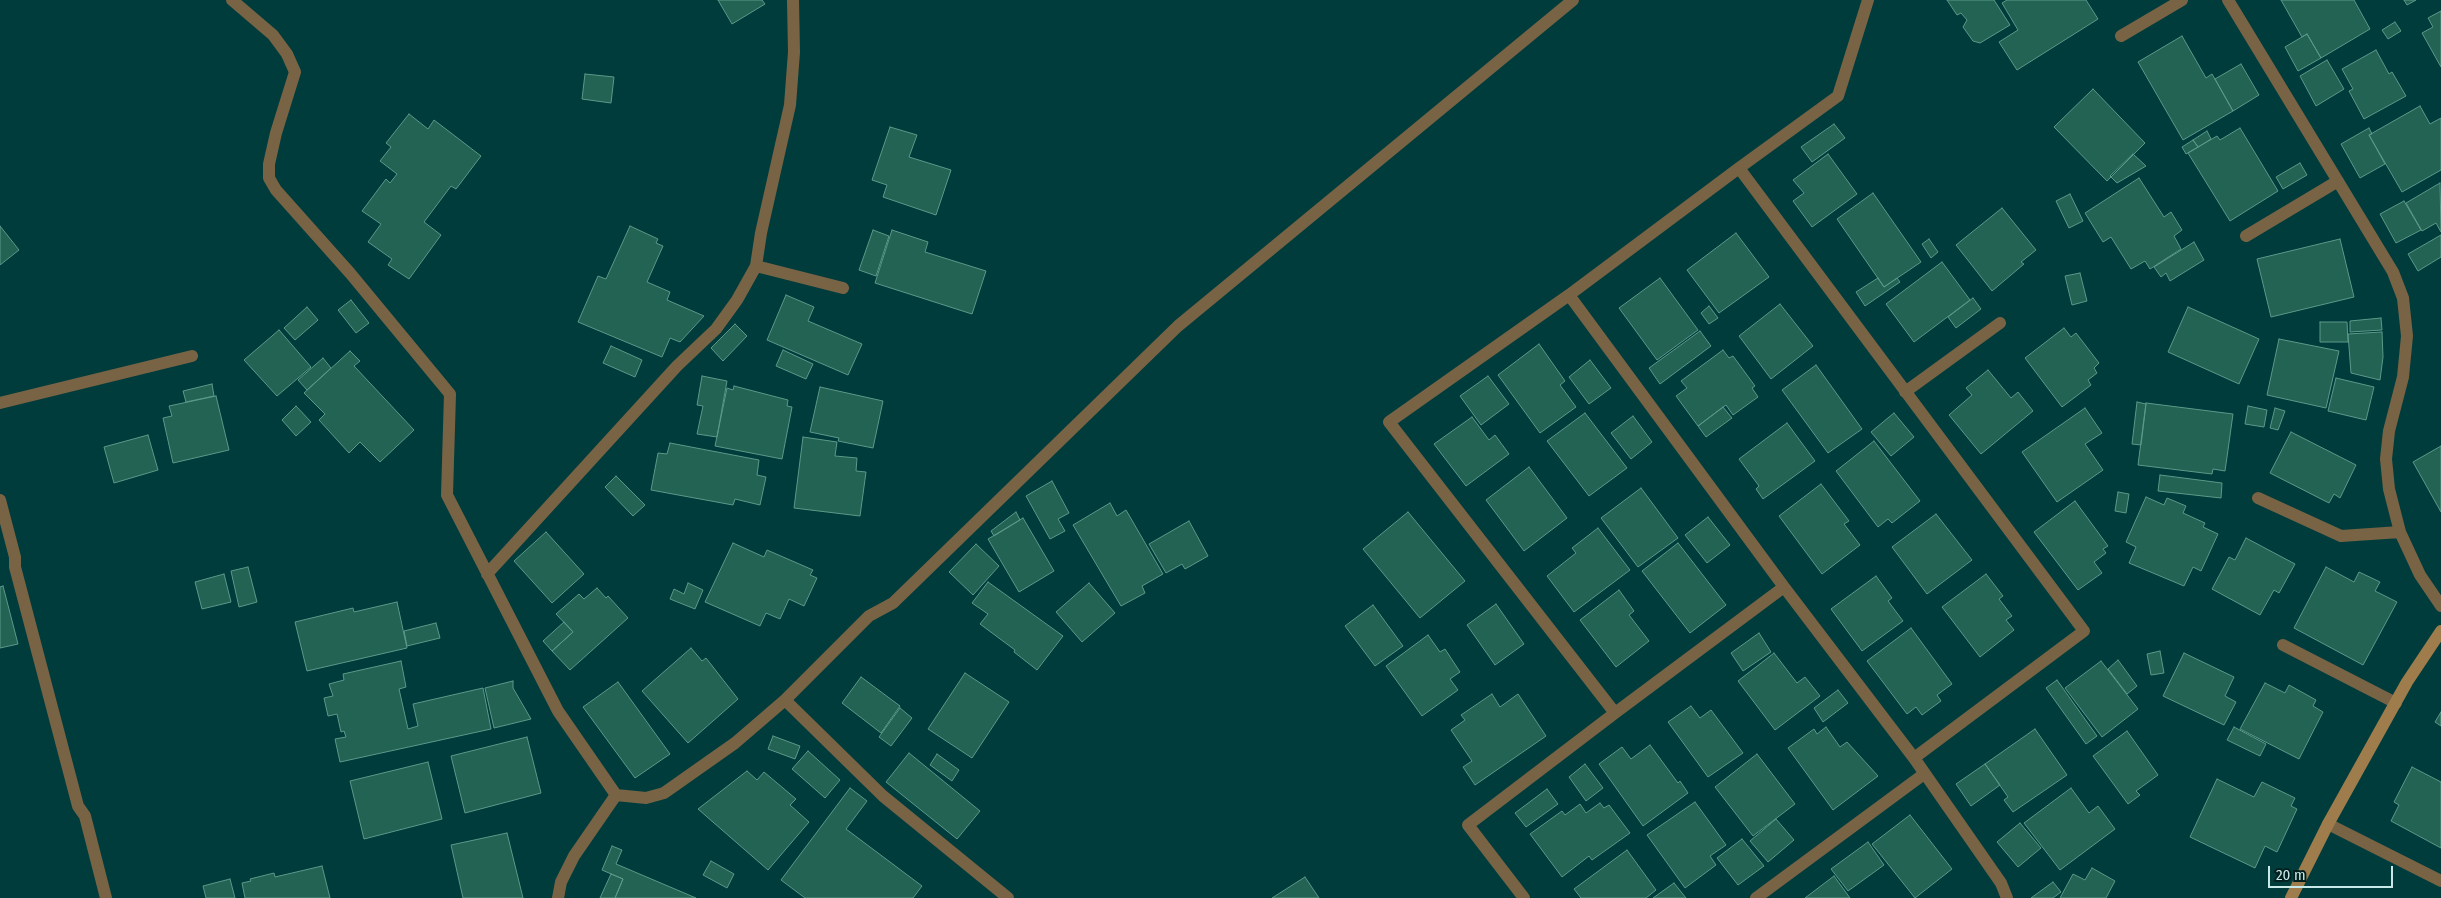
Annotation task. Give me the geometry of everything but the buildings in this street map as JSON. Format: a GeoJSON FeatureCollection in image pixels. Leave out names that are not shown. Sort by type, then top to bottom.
{"type":"FeatureCollection","features":[{"type":"Feature","properties":{"kind":"street"},"geometry":{"type":"LineString","coordinates":[[232,0],[273,35],[287,54],[295,72],[276,134],[269,164],[269,178],[276,190],[350,273],[450,394],[447,495],[558,711],[616,795],[646,798],[664,794],[735,743],[785,700],[868,616],[893,603],[1178,326],[1573,0]]}},
{"type":"Feature","properties":{"kind":"street"},"geometry":{"type":"LineString","coordinates":[[487,574],[677,366],[716,329],[737,300],[756,266],[761,234],[790,106],[794,52],[793,0]]}},
{"type":"Feature","properties":{"kind":"street"},"geometry":{"type":"LineString","coordinates":[[1615,713],[1389,422],[1568,296],[1838,96],[1868,0]]}},
{"type":"Feature","properties":{"kind":"street"},"geometry":{"type":"LineString","coordinates":[[2120,36],[2182,0]]}},
{"type":"Feature","properties":{"kind":"street"},"geometry":{"type":"LineString","coordinates":[[2228,0],[2393,272],[2403,298],[2407,336],[2403,377],[2389,431],[2386,459],[2389,489],[2400,532],[2420,575],[2441,606]]}},
{"type":"Feature","properties":{"kind":"street"},"geometry":{"type":"LineString","coordinates":[[1739,168],[2084,631],[1914,758]]}},
{"type":"Feature","properties":{"kind":"street"},"geometry":{"type":"LineString","coordinates":[[2246,236],[2338,180]]}},
{"type":"Feature","properties":{"kind":"street"},"geometry":{"type":"LineString","coordinates":[[756,266],[843,288]]}},
{"type":"Feature","properties":{"kind":"street"},"geometry":{"type":"LineString","coordinates":[[1568,296],[1784,587],[1914,758],[2001,883],[2007,898]]}},
{"type":"Feature","properties":{"kind":"street"},"geometry":{"type":"LineString","coordinates":[[1905,392],[2000,323]]}},
{"type":"Feature","properties":{"kind":"street"},"geometry":{"type":"LineString","coordinates":[[0,403],[192,356]]}},
{"type":"Feature","properties":{"kind":"street"},"geometry":{"type":"LineString","coordinates":[[2258,498],[2341,536],[2400,532]]}},
{"type":"Feature","properties":{"kind":"street"},"geometry":{"type":"LineString","coordinates":[[0,500],[16,557],[15,568],[75,796],[78,806],[85,816],[106,898]]}},
{"type":"Feature","properties":{"kind":"street"},"geometry":{"type":"LineString","coordinates":[[1524,898],[1468,825],[1784,587]]}},
{"type":"Feature","properties":{"kind":"street"},"geometry":{"type":"LineString","coordinates":[[2291,898],[2328,824],[2407,682],[2441,632]]}},
{"type":"Feature","properties":{"kind":"street"},"geometry":{"type":"LineString","coordinates":[[2283,645],[2396,703]]}},
{"type":"Feature","properties":{"kind":"street"},"geometry":{"type":"LineString","coordinates":[[785,700],[854,765],[883,796],[1008,898]]}},
{"type":"Feature","properties":{"kind":"street"},"geometry":{"type":"LineString","coordinates":[[1756,898],[1924,774]]}},
{"type":"Feature","properties":{"kind":"street"},"geometry":{"type":"LineString","coordinates":[[558,898],[561,882],[574,856],[616,795]]}},
{"type":"Feature","properties":{"kind":"street"},"geometry":{"type":"LineString","coordinates":[[2328,824],[2441,881]]}}]}
